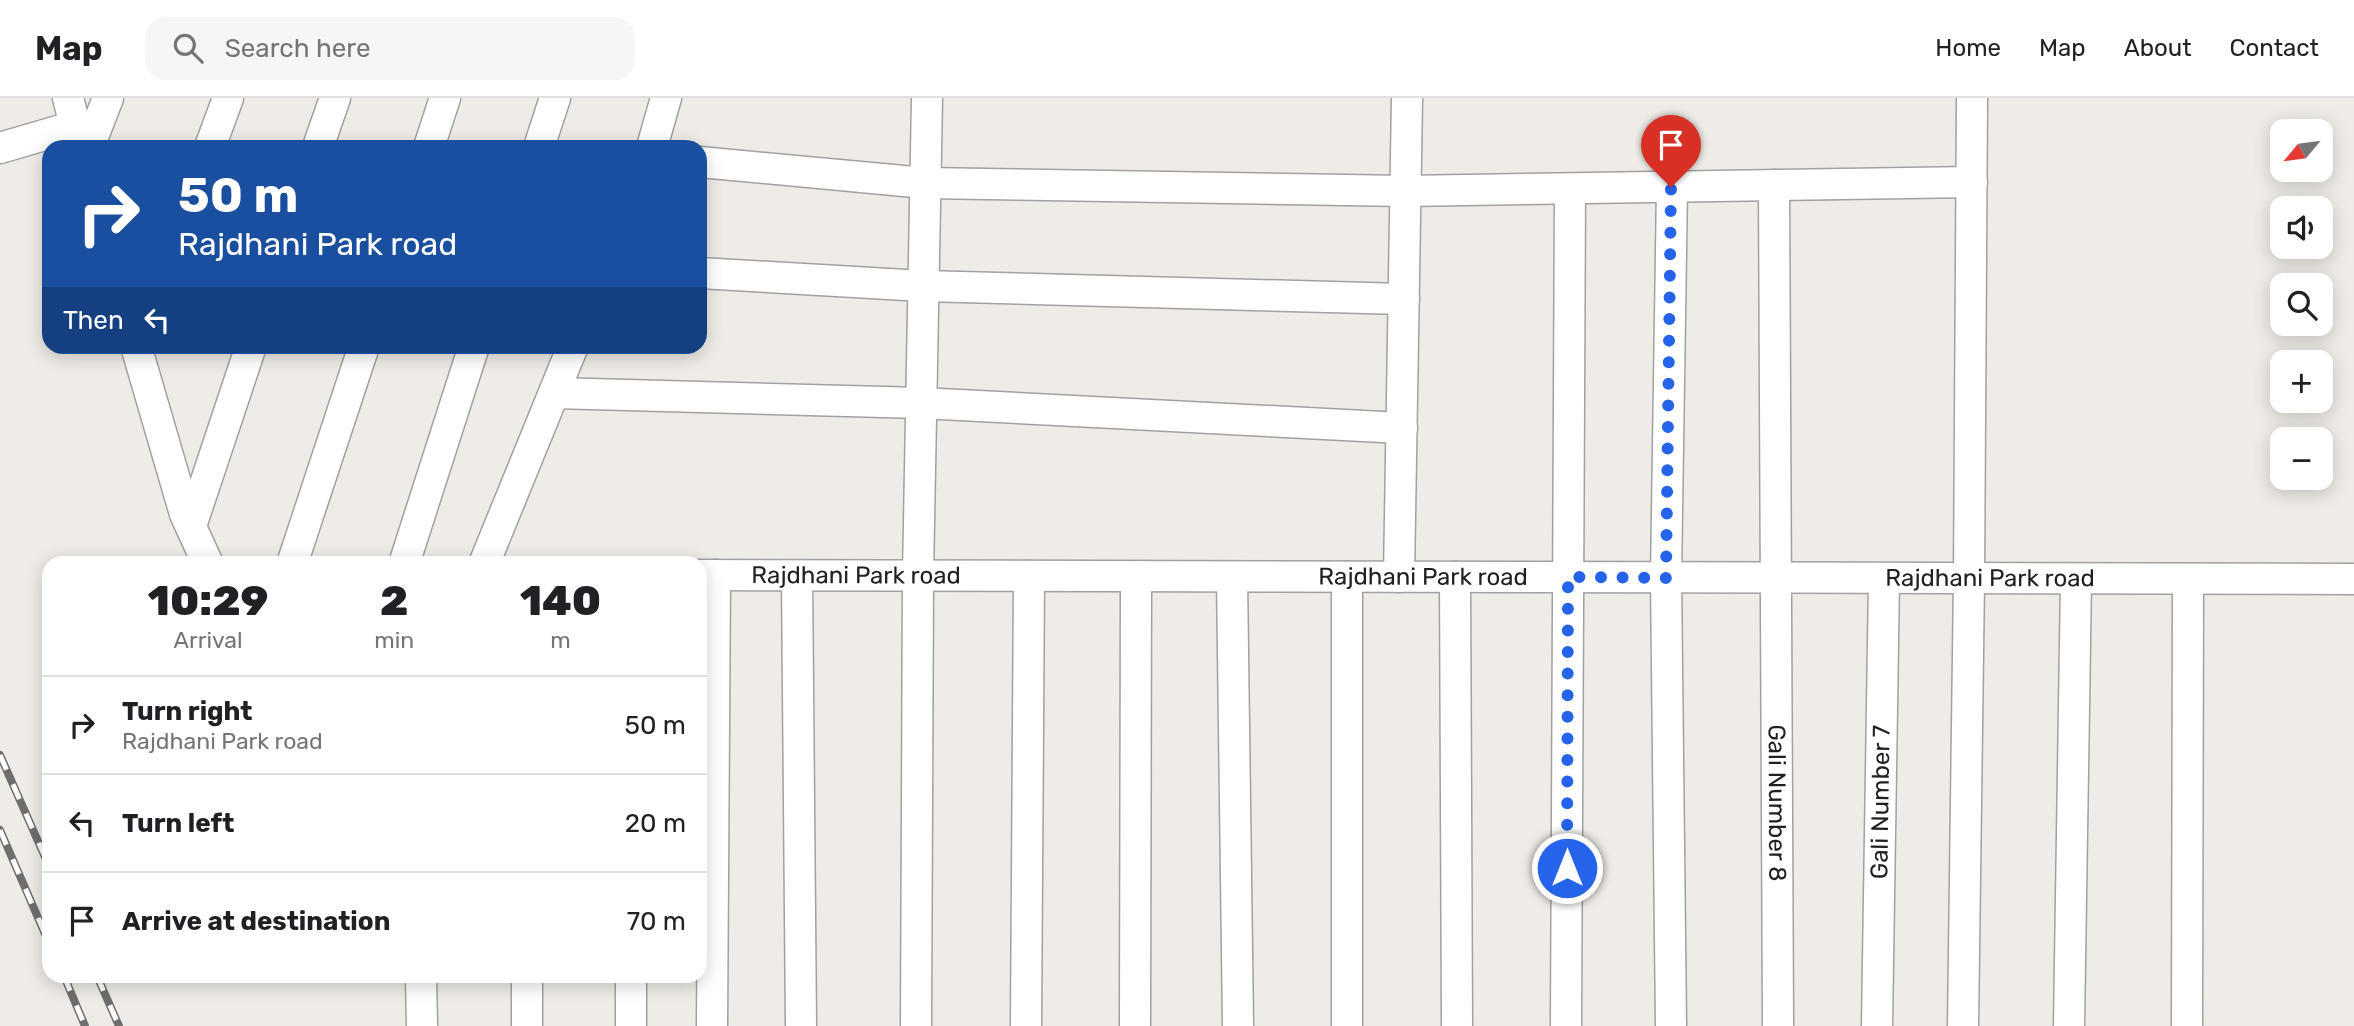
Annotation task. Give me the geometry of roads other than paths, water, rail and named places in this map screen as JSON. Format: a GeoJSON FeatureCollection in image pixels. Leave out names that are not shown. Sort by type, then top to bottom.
{"type":"FeatureCollection","features":[{"type":"Feature","properties":{"kind":"street"},"geometry":{"type":"LineString","coordinates":[[0,148],[78,129],[108,98]]}},
{"type":"Feature","properties":{"kind":"street"},"geometry":{"type":"LineString","coordinates":[[213,140],[228,98]]}},
{"type":"Feature","properties":{"kind":"street"},"geometry":{"type":"LineString","coordinates":[[320,140],[335,98]]}},
{"type":"Feature","properties":{"kind":"street"},"geometry":{"type":"LineString","coordinates":[[431,140],[445,98]]}},
{"type":"Feature","properties":{"kind":"street"},"geometry":{"type":"LineString","coordinates":[[541,140],[555,98]]}},
{"type":"Feature","properties":{"kind":"street"},"geometry":{"type":"LineString","coordinates":[[654,140],[666,98]]}},
{"type":"Feature","properties":{"kind":"street"},"geometry":{"type":"LineString","coordinates":[[916,1026],[918,576],[927,98]]}},
{"type":"Feature","properties":{"kind":"street"},"geometry":{"type":"LineString","coordinates":[[1399,577],[1407,98]]}},
{"type":"Feature","properties":{"kind":"street"},"geometry":{"type":"LineString","coordinates":[[1963,1026],[1972,98]]}},
{"type":"Feature","properties":{"kind":"street"},"geometry":{"type":"LineString","coordinates":[[707,163],[925,183],[1405,191],[1972,182]]}},
{"type":"Feature","properties":{"kind":"street","name":"Gali Number 8"},"geometry":{"type":"LineString","coordinates":[[1774,185],[1778,1026]]}},
{"type":"Feature","properties":{"kind":"street"},"geometry":{"type":"LineString","coordinates":[[1671,187],[1666,578],[1671,1026]]}},
{"type":"Feature","properties":{"kind":"street"},"geometry":{"type":"LineString","coordinates":[[1566,1026],[1570,188]]}},
{"type":"Feature","properties":{"kind":"street"},"geometry":{"type":"LineString","coordinates":[[707,273],[923,285],[1404,299]]}},
{"type":"Feature","properties":{"kind":"street"},"geometry":{"type":"LineString","coordinates":[[139,354],[185,514],[204,556]]}},
{"type":"Feature","properties":{"kind":"street"},"geometry":{"type":"LineString","coordinates":[[191,526],[248,354]]}},
{"type":"Feature","properties":{"kind":"street"},"geometry":{"type":"LineString","coordinates":[[295,556],[360,354]]}},
{"type":"Feature","properties":{"kind":"street"},"geometry":{"type":"LineString","coordinates":[[407,556],[471,354]]}},
{"type":"Feature","properties":{"kind":"street"},"geometry":{"type":"LineString","coordinates":[[487,556],[570,354]]}},
{"type":"Feature","properties":{"kind":"street"},"geometry":{"type":"LineString","coordinates":[[554,393],[921,403],[1402,428]]}},
{"type":"Feature","properties":{"kind":"street"},"geometry":{"type":"LineString","coordinates":[[708,575],[712,1026]]}},
{"type":"Feature","properties":{"kind":"street","name":"Rajdhani Park road"},"geometry":{"type":"LineString","coordinates":[[708,575],[2354,579]]}},
{"type":"Feature","properties":{"kind":"street"},"geometry":{"type":"LineString","coordinates":[[797,576],[801,1026]]}},
{"type":"Feature","properties":{"kind":"street"},"geometry":{"type":"LineString","coordinates":[[1026,1026],[1029,576]]}},
{"type":"Feature","properties":{"kind":"street"},"geometry":{"type":"LineString","coordinates":[[1135,1026],[1136,577]]}},
{"type":"Feature","properties":{"kind":"street"},"geometry":{"type":"LineString","coordinates":[[1232,577],[1238,1026]]}},
{"type":"Feature","properties":{"kind":"street"},"geometry":{"type":"LineString","coordinates":[[1346,577],[1347,1026]]}},
{"type":"Feature","properties":{"kind":"street"},"geometry":{"type":"LineString","coordinates":[[1455,577],[1457,1026]]}},
{"type":"Feature","properties":{"kind":"street","name":"Gali Number 7"},"geometry":{"type":"LineString","coordinates":[[1877,1026],[1884,579]]}},
{"type":"Feature","properties":{"kind":"street"},"geometry":{"type":"LineString","coordinates":[[2068,1026],[2076,579]]}},
{"type":"Feature","properties":{"kind":"street"},"geometry":{"type":"LineString","coordinates":[[2187,1026],[2188,579]]}},
{"type":"Feature","properties":{"kind":"street"},"geometry":{"type":"LineString","coordinates":[[421,983],[422,1026]]}},
{"type":"Feature","properties":{"kind":"street"},"geometry":{"type":"LineString","coordinates":[[527,983],[527,1026]]}},
{"type":"Feature","properties":{"kind":"street"},"geometry":{"type":"LineString","coordinates":[[631,983],[631,1026]]}},
{"type":"Feature","properties":{"kind":"railway"},"geometry":{"type":"LineString","coordinates":[[0,755],[42,850]]}},
{"type":"Feature","properties":{"kind":"railway"},"geometry":{"type":"LineString","coordinates":[[0,830],[42,927]]}},
{"type":"Feature","properties":{"kind":"railway"},"geometry":{"type":"LineString","coordinates":[[67,983],[85,1026]]}},
{"type":"Feature","properties":{"kind":"railway"},"geometry":{"type":"LineString","coordinates":[[100,983],[119,1026]]}}]}
